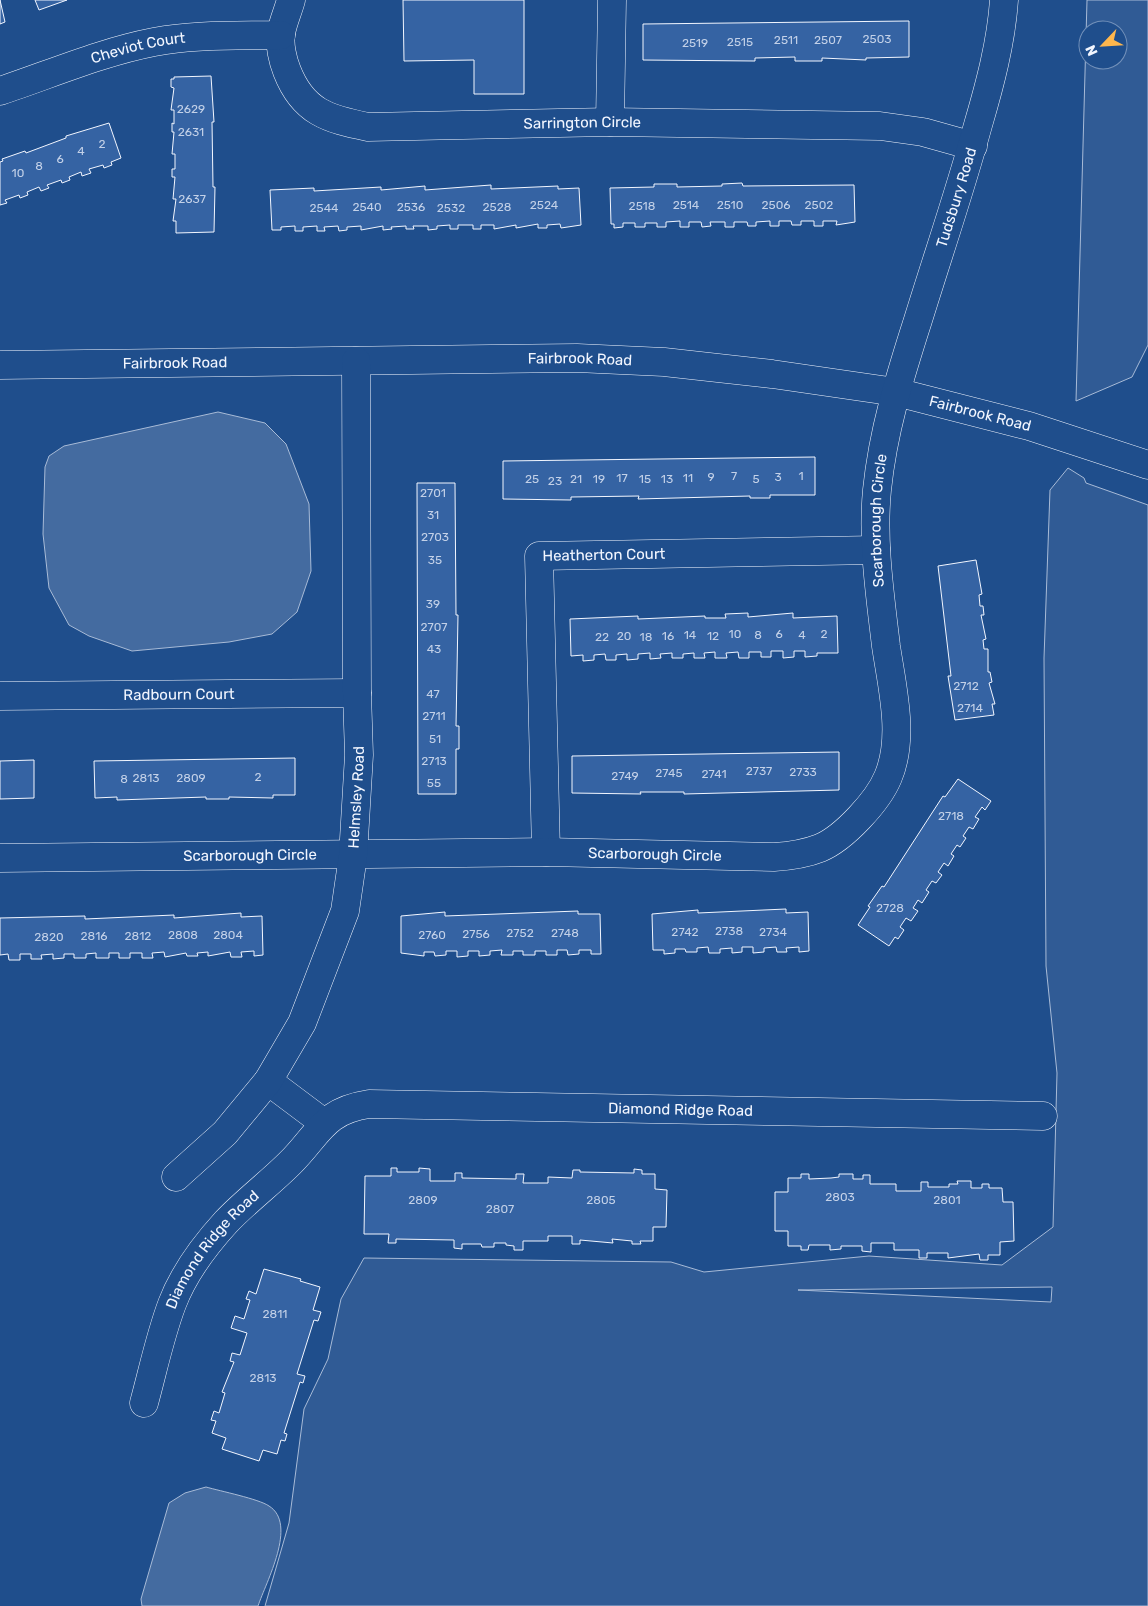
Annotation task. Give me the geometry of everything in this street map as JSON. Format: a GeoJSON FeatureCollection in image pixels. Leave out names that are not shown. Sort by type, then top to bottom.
{"type":"FeatureCollection","features":[{"type":"Feature","properties":{"kind":"street","name":"Sarrington Circle"},"geometry":{"type":"LineString","coordinates":[[291,0],[281,35],[283,61],[293,86],[310,108],[335,120],[368,127],[610,122],[880,126],[923,132],[973,146]]}},
{"type":"Feature","properties":{"kind":"street"},"geometry":{"type":"LineString","coordinates":[[610,122],[612,0]]}},
{"type":"Feature","properties":{"kind":"street","name":"Tudsbury Road"},"geometry":{"type":"LineString","coordinates":[[896,392],[973,146],[993,72],[1004,0]]}},
{"type":"Feature","properties":{"kind":"street","name":"Cheviot Court"},"geometry":{"type":"LineString","coordinates":[[0,90],[124,49],[155,42],[187,38],[281,35]]}},
{"type":"Feature","properties":{"kind":"street","name":"Fairbrook Road"},"geometry":{"type":"LineString","coordinates":[[0,365],[577,358],[664,362],[772,374],[896,392],[1029,426],[1148,465]]}},
{"type":"Feature","properties":{"kind":"street","name":"Helmsley Road"},"geometry":{"type":"LineString","coordinates":[[176,1177],[225,1133],[268,1081],[302,1023],[325,968],[345,911],[353,856],[359,755],[357,693],[356,361]]}},
{"type":"Feature","properties":{"kind":"street","name":"Scarborough Circle"},"geometry":{"type":"LineString","coordinates":[[0,858],[353,856],[546,852],[782,856],[798,855],[822,848],[845,831],[870,804],[888,777],[896,743],[895,712],[876,550],[877,494],[882,447],[896,392]]}},
{"type":"Feature","properties":{"kind":"street","name":"Heatherton Court"},"geometry":{"type":"LineString","coordinates":[[546,852],[539,556],[876,550]]}},
{"type":"Feature","properties":{"kind":"street","name":"Radbourn Court"},"geometry":{"type":"LineString","coordinates":[[0,696],[357,693]]}},
{"type":"Feature","properties":{"kind":"street"},"geometry":{"type":"LineString","coordinates":[[268,1081],[324,1123]]}},
{"type":"Feature","properties":{"kind":"street","name":"Diamond Ridge Road"},"geometry":{"type":"LineString","coordinates":[[144,1403],[172,1304],[185,1278],[207,1245],[227,1221],[288,1165],[324,1123],[338,1111],[369,1104],[1043,1116]]}},
{"type":"Feature","properties":{"kind":"shaded area"},"geometry":{"type":"Polygon","coordinates":[[[1087,0],[1148,0],[1148,345],[1132,377],[1076,401],[1085,70],[1128,70],[1128,20],[1086,20],[1087,0]]]}},
{"type":"Feature","properties":{"kind":"shaded area"},"geometry":{"type":"Polygon","coordinates":[[[218,412],[265,423],[286,444],[309,504],[311,571],[297,612],[272,634],[229,642],[132,651],[89,636],[69,625],[49,588],[43,534],[45,467],[49,456],[64,446],[218,412]]]}},
{"type":"Feature","properties":{"kind":"shaded area"},"geometry":{"type":"Polygon","coordinates":[[[1068,468],[1084,478],[1086,483],[1148,505],[1148,1606],[265,1606],[289,1523],[304,1409],[328,1359],[341,1299],[364,1258],[671,1262],[704,1272],[869,1256],[1002,1265],[1053,1227],[1057,1073],[1046,966],[1044,658],[1050,490],[1068,468]],[[1052,1287],[798,1290],[1051,1302],[1052,1287]]]}},
{"type":"Feature","properties":{"kind":"shaded area"},"geometry":{"type":"Polygon","coordinates":[[[206,1487],[264,1503],[277,1514],[281,1526],[277,1554],[258,1606],[142,1606],[141,1599],[169,1503],[185,1493],[206,1487]]]}},
{"type":"Feature","properties":{"kind":"building"},"geometry":{"type":"Polygon","coordinates":[[[0,0],[5,22],[0,24],[0,0]]]}},
{"type":"Feature","properties":{"kind":"building"},"geometry":{"type":"Polygon","coordinates":[[[35,0],[67,0],[39,10],[35,0]]]}},
{"type":"Feature","properties":{"kind":"building"},"geometry":{"type":"Polygon","coordinates":[[[403,0],[524,0],[524,94],[474,94],[474,60],[404,61],[403,0]]]}},
{"type":"Feature","properties":{"kind":"building"},"geometry":{"type":"Polygon","coordinates":[[[909,21],[909,57],[866,58],[866,60],[822,58],[822,61],[795,61],[795,57],[755,58],[755,61],[643,60],[643,24],[909,21]]]}},
{"type":"Feature","properties":{"kind":"building"},"geometry":{"type":"Polygon","coordinates":[[[211,76],[214,122],[212,122],[213,187],[215,187],[214,232],[176,233],[176,221],[173,221],[176,199],[173,199],[175,177],[172,177],[172,169],[175,169],[175,154],[172,154],[174,110],[171,110],[174,88],[171,87],[171,79],[174,79],[174,77],[211,76]]]}},
{"type":"Feature","properties":{"kind":"building"},"geometry":{"type":"Polygon","coordinates":[[[109,123],[121,158],[111,162],[112,165],[104,168],[103,165],[89,169],[91,173],[82,176],[81,172],[69,177],[70,180],[62,183],[61,180],[47,185],[49,188],[41,191],[39,187],[27,192],[28,195],[20,198],[19,195],[5,200],[7,203],[0,205],[0,162],[3,161],[2,159],[25,151],[26,153],[66,138],[66,136],[109,123]]]}},
{"type":"Feature","properties":{"kind":"building"},"geometry":{"type":"Polygon","coordinates":[[[742,183],[743,186],[854,185],[855,222],[836,225],[837,221],[823,221],[823,226],[814,226],[814,221],[801,221],[801,225],[792,225],[791,221],[779,221],[779,226],[770,226],[770,221],[756,222],[756,226],[748,226],[747,222],[734,222],[734,227],[725,227],[725,222],[710,222],[711,226],[702,227],[701,222],[689,222],[689,227],[680,227],[680,221],[666,222],[666,227],[657,227],[657,223],[645,223],[645,227],[635,227],[635,223],[623,223],[623,227],[614,228],[614,224],[611,224],[610,188],[654,187],[654,184],[677,184],[677,187],[722,186],[722,184],[742,183]]]}},
{"type":"Feature","properties":{"kind":"building"},"geometry":{"type":"Polygon","coordinates":[[[491,185],[491,189],[558,186],[558,189],[579,188],[581,225],[561,228],[560,224],[547,225],[547,228],[538,228],[538,224],[516,228],[516,225],[494,229],[494,225],[481,225],[481,229],[473,229],[473,225],[458,225],[458,229],[450,229],[450,225],[437,226],[437,229],[428,230],[428,226],[413,226],[414,229],[406,229],[406,226],[391,227],[392,229],[383,230],[383,226],[361,230],[361,226],[347,227],[347,230],[339,231],[338,226],[324,227],[325,231],[317,231],[317,226],[303,227],[303,231],[295,231],[295,226],[281,227],[281,230],[272,230],[270,190],[314,188],[314,191],[381,187],[381,190],[425,186],[425,190],[491,185]]]}},
{"type":"Feature","properties":{"kind":"building"},"geometry":{"type":"Polygon","coordinates":[[[815,457],[815,495],[770,495],[770,498],[750,498],[750,496],[638,499],[639,496],[571,497],[571,500],[503,499],[503,461],[815,457]]]}},
{"type":"Feature","properties":{"kind":"building"},"geometry":{"type":"Polygon","coordinates":[[[417,483],[455,483],[456,615],[458,615],[456,726],[459,726],[459,749],[456,749],[456,794],[418,794],[417,483]]]}},
{"type":"Feature","properties":{"kind":"building"},"geometry":{"type":"Polygon","coordinates":[[[976,560],[982,594],[979,595],[980,606],[983,606],[984,615],[981,615],[986,639],[983,640],[984,649],[988,649],[988,672],[990,672],[992,682],[989,683],[995,704],[992,704],[994,715],[955,720],[948,676],[951,676],[938,566],[976,560]]]}},
{"type":"Feature","properties":{"kind":"building"},"geometry":{"type":"Polygon","coordinates":[[[748,613],[748,617],[793,613],[793,618],[837,616],[838,653],[817,653],[817,656],[805,657],[805,651],[794,651],[794,657],[783,658],[783,651],[771,651],[771,657],[761,657],[761,652],[749,652],[749,658],[739,658],[738,652],[726,653],[727,658],[715,658],[715,652],[704,653],[705,658],[694,658],[694,653],[683,654],[683,658],[672,658],[672,653],[660,654],[661,658],[650,659],[650,653],[638,654],[638,659],[627,660],[627,654],[616,655],[616,660],[606,660],[605,654],[594,655],[594,660],[583,661],[583,655],[571,656],[570,619],[638,616],[638,619],[705,616],[705,618],[726,618],[725,614],[748,613]]]}},
{"type":"Feature","properties":{"kind":"building"},"geometry":{"type":"Polygon","coordinates":[[[839,752],[839,790],[684,794],[684,792],[640,792],[641,794],[572,793],[572,756],[839,752]]]}},
{"type":"Feature","properties":{"kind":"building"},"geometry":{"type":"Polygon","coordinates":[[[295,758],[295,795],[273,795],[273,798],[229,797],[229,799],[206,799],[206,797],[117,800],[117,797],[95,798],[94,761],[295,758]]]}},
{"type":"Feature","properties":{"kind":"building"},"geometry":{"type":"Polygon","coordinates":[[[34,760],[34,798],[0,799],[0,761],[34,760]]]}},
{"type":"Feature","properties":{"kind":"building"},"geometry":{"type":"Polygon","coordinates":[[[958,779],[991,801],[985,810],[982,807],[975,817],[979,819],[973,829],[969,827],[963,836],[966,838],[960,847],[957,845],[951,854],[954,856],[948,866],[944,863],[938,872],[942,875],[936,883],[932,881],[926,890],[929,892],[922,903],[918,900],[913,908],[918,911],[911,921],[906,918],[900,927],[904,930],[898,939],[895,937],[889,946],[858,925],[870,907],[868,906],[882,886],[884,887],[943,796],[945,797],[958,779]]]}},
{"type":"Feature","properties":{"kind":"building"},"geometry":{"type":"Polygon","coordinates":[[[786,909],[786,913],[808,912],[809,951],[799,952],[799,947],[786,948],[787,952],[777,952],[776,947],[764,948],[764,952],[753,953],[753,947],[742,947],[742,952],[732,953],[732,948],[720,949],[720,953],[709,953],[708,947],[697,948],[697,952],[675,949],[675,953],[664,954],[664,950],[653,950],[652,914],[698,910],[698,913],[786,909]]]}},
{"type":"Feature","properties":{"kind":"building"},"geometry":{"type":"Polygon","coordinates":[[[578,911],[578,914],[600,914],[601,954],[591,954],[591,950],[579,950],[579,954],[568,955],[567,950],[557,950],[557,955],[546,955],[546,951],[535,951],[535,955],[523,955],[523,951],[513,951],[513,955],[501,955],[502,950],[490,951],[490,955],[479,956],[479,951],[468,951],[468,956],[457,957],[457,951],[446,951],[446,955],[435,956],[434,952],[424,952],[424,956],[401,953],[401,916],[445,912],[445,916],[578,911]]]}},
{"type":"Feature","properties":{"kind":"building"},"geometry":{"type":"Polygon","coordinates":[[[241,913],[241,917],[262,916],[263,955],[254,956],[254,951],[241,952],[242,957],[231,957],[230,952],[208,956],[208,952],[197,953],[198,956],[187,956],[186,953],[165,957],[164,952],[152,953],[153,958],[142,958],[142,953],[130,953],[130,958],[119,958],[119,953],[109,953],[109,958],[96,958],[96,953],[86,954],[86,958],[74,958],[74,954],[64,954],[64,958],[53,959],[53,954],[41,955],[42,959],[31,959],[31,954],[20,954],[20,960],[9,960],[8,954],[0,955],[0,918],[85,916],[85,919],[174,915],[174,918],[241,913]]]}},
{"type":"Feature","properties":{"kind":"building"},"geometry":{"type":"Polygon","coordinates":[[[391,1168],[397,1168],[397,1172],[419,1172],[419,1168],[430,1169],[430,1181],[455,1181],[455,1173],[462,1173],[462,1178],[516,1179],[516,1174],[524,1174],[523,1183],[548,1183],[548,1177],[572,1178],[573,1170],[580,1170],[580,1172],[634,1173],[634,1169],[642,1170],[642,1174],[655,1174],[655,1189],[667,1190],[666,1227],[653,1227],[653,1241],[640,1241],[641,1244],[632,1244],[632,1241],[612,1239],[613,1243],[580,1240],[580,1244],[572,1244],[572,1236],[548,1236],[548,1241],[523,1241],[523,1250],[514,1250],[514,1246],[506,1245],[506,1243],[494,1243],[494,1247],[482,1247],[481,1244],[462,1244],[462,1249],[454,1248],[454,1240],[396,1239],[396,1243],[388,1243],[389,1234],[364,1234],[365,1176],[391,1176],[391,1168]]]}},
{"type":"Feature","properties":{"kind":"building"},"geometry":{"type":"Polygon","coordinates":[[[801,1174],[809,1174],[809,1179],[839,1177],[839,1174],[853,1174],[853,1179],[863,1179],[863,1175],[870,1175],[870,1184],[896,1184],[896,1191],[921,1191],[921,1182],[928,1182],[928,1187],[949,1187],[949,1184],[958,1184],[957,1181],[971,1181],[971,1188],[982,1188],[982,1184],[989,1184],[989,1188],[1002,1188],[1003,1202],[1013,1202],[1014,1241],[1000,1242],[1000,1255],[988,1255],[988,1260],[980,1260],[979,1254],[948,1258],[948,1253],[927,1253],[927,1258],[919,1258],[919,1250],[894,1250],[894,1243],[871,1243],[871,1252],[862,1251],[862,1246],[841,1246],[841,1249],[830,1250],[830,1245],[809,1245],[808,1250],[801,1250],[801,1246],[788,1246],[788,1231],[775,1231],[775,1192],[788,1192],[788,1178],[801,1178],[801,1174]]]}},
{"type":"Feature","properties":{"kind":"building"},"geometry":{"type":"Polygon","coordinates":[[[264,1269],[301,1279],[300,1281],[320,1287],[313,1310],[321,1312],[318,1321],[314,1320],[297,1374],[305,1376],[303,1383],[300,1382],[284,1433],[287,1434],[285,1441],[281,1440],[277,1454],[263,1450],[259,1461],[222,1449],[226,1438],[212,1433],[216,1421],[211,1420],[214,1411],[219,1413],[225,1393],[222,1392],[234,1362],[230,1361],[232,1353],[240,1355],[247,1333],[231,1328],[235,1316],[244,1319],[250,1300],[246,1299],[249,1291],[256,1294],[264,1269]]]}}]}
